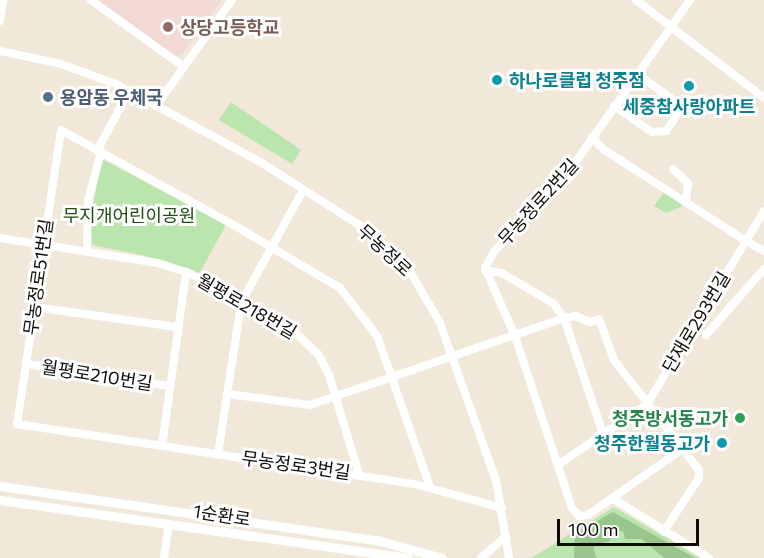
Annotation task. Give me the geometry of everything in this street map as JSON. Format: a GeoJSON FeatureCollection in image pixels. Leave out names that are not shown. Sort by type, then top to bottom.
{"type":"FeatureCollection","features":[{"type":"Feature","properties":{"kind":"street"},"geometry":{"type":"LineString","coordinates":[[0,21],[3,0]]}},
{"type":"Feature","properties":{"kind":"street"},"geometry":{"type":"LineString","coordinates":[[91,0],[184,67]]}},
{"type":"Feature","properties":{"kind":"street"},"geometry":{"type":"LineString","coordinates":[[156,106],[231,0]]}},
{"type":"Feature","properties":{"kind":"street"},"geometry":{"type":"LineString","coordinates":[[636,0],[764,98]]}},
{"type":"Feature","properties":{"kind":"street","name":"무농정로2번길"},"geometry":{"type":"LineString","coordinates":[[564,318],[554,304],[502,273],[485,270],[494,252],[571,169],[690,0]]}},
{"type":"Feature","properties":{"kind":"street","name":"무농정로"},"geometry":{"type":"LineString","coordinates":[[0,51],[61,64],[129,91],[303,189],[364,228],[405,263],[423,289],[453,358],[502,508],[509,558]]}},
{"type":"Feature","properties":{"kind":"street"},"geometry":{"type":"LineString","coordinates":[[637,74],[690,112]]}},
{"type":"Feature","properties":{"kind":"street"},"geometry":{"type":"LineString","coordinates":[[87,251],[88,201],[99,152],[129,91]]}},
{"type":"Feature","properties":{"kind":"street"},"geometry":{"type":"LineString","coordinates":[[614,106],[652,132],[666,130],[682,107]]}},
{"type":"Feature","properties":{"kind":"street","name":"무농정로51번길"},"geometry":{"type":"LineString","coordinates":[[17,424],[42,244],[61,130],[99,152]]}},
{"type":"Feature","properties":{"kind":"street"},"geometry":{"type":"LineString","coordinates":[[592,137],[604,150],[764,251]]}},
{"type":"Feature","properties":{"kind":"street"},"geometry":{"type":"LineString","coordinates":[[99,152],[316,272],[344,292],[377,336],[394,378],[430,487]]}},
{"type":"Feature","properties":{"kind":"street"},"geometry":{"type":"LineString","coordinates":[[673,169],[688,183],[686,201]]}},
{"type":"Feature","properties":{"kind":"street"},"geometry":{"type":"LineString","coordinates":[[218,454],[241,303],[303,189]]}},
{"type":"Feature","properties":{"kind":"street","name":"단재로293번길"},"geometry":{"type":"LineString","coordinates":[[647,404],[764,211]]}},
{"type":"Feature","properties":{"kind":"street","name":"월평로218번길"},"geometry":{"type":"LineString","coordinates":[[0,238],[87,251],[186,272],[304,338],[323,365],[359,474]]}},
{"type":"Feature","properties":{"kind":"street","name":"단재로293번길"},"geometry":{"type":"LineString","coordinates":[[706,335],[764,269]]}},
{"type":"Feature","properties":{"kind":"street"},"geometry":{"type":"LineString","coordinates":[[485,270],[515,336],[572,508],[579,516],[588,514],[681,450]]}},
{"type":"Feature","properties":{"kind":"street","name":"월평로218번길"},"geometry":{"type":"LineString","coordinates":[[169,386],[186,272]]}},
{"type":"Feature","properties":{"kind":"street"},"geometry":{"type":"LineString","coordinates":[[34,307],[177,327]]}},
{"type":"Feature","properties":{"kind":"street"},"geometry":{"type":"LineString","coordinates":[[227,394],[310,405],[453,358],[564,318],[575,316],[590,322],[599,319],[614,360],[681,450],[699,470],[699,478],[664,531]]}},
{"type":"Feature","properties":{"kind":"street"},"geometry":{"type":"LineString","coordinates":[[564,318],[603,434]]}},
{"type":"Feature","properties":{"kind":"street","name":"월평로210번길"},"geometry":{"type":"LineString","coordinates":[[26,364],[169,386]]}},
{"type":"Feature","properties":{"kind":"street"},"geometry":{"type":"LineString","coordinates":[[162,446],[169,386]]}},
{"type":"Feature","properties":{"kind":"street"},"geometry":{"type":"LineString","coordinates":[[558,465],[647,404]]}},
{"type":"Feature","properties":{"kind":"street","name":"무농정로3번길"},"geometry":{"type":"LineString","coordinates":[[17,424],[359,474],[430,487],[502,508]]}},
{"type":"Feature","properties":{"kind":"street","name":"1순환로"},"geometry":{"type":"LineString","coordinates":[[0,486],[377,540],[442,558]]}},
{"type":"Feature","properties":{"kind":"street"},"geometry":{"type":"LineString","coordinates":[[612,498],[709,558]]}},
{"type":"Feature","properties":{"kind":"street","name":"1순환로"},"geometry":{"type":"LineString","coordinates":[[0,500],[408,558]]}},
{"type":"Feature","properties":{"kind":"street"},"geometry":{"type":"LineString","coordinates":[[164,558],[169,524]]}},
{"type":"Feature","properties":{"kind":"street"},"geometry":{"type":"LineString","coordinates":[[481,558],[506,536]]}},
{"type":"Feature","properties":{"kind":"shaded area","name":"상당고등학교"},"geometry":{"type":"Polygon","coordinates":[[[98,0],[222,0],[183,53],[173,57],[98,0]]]}},
{"type":"Feature","properties":{"kind":"green space"},"geometry":{"type":"Polygon","coordinates":[[[231,102],[301,150],[292,164],[219,120],[231,102]]]}},
{"type":"Feature","properties":{"kind":"green space","name":"무지개어린이공원"},"geometry":{"type":"Polygon","coordinates":[[[102,159],[226,225],[199,274],[142,255],[92,245],[90,221],[102,159]]]}},
{"type":"Feature","properties":{"kind":"green space"},"geometry":{"type":"Polygon","coordinates":[[[664,192],[684,202],[681,207],[666,213],[654,206],[664,192]]]}},
{"type":"Feature","properties":{"kind":"green space"},"geometry":{"type":"Polygon","coordinates":[[[614,507],[700,558],[531,558],[614,507]]]}},
{"type":"Feature","properties":{"kind":"green space"},"geometry":{"type":"Polygon","coordinates":[[[613,512],[695,558],[664,558],[642,539],[625,539],[623,531],[610,531],[610,541],[597,544],[593,548],[597,558],[574,558],[575,534],[613,512]]]}},
{"type":"Feature","properties":{"kind":"place","name":"상당고등학교"},"geometry":{"type":"Point","coordinates":[168,27]}},
{"type":"Feature","properties":{"kind":"place","name":"하나로클럽 청주점"},"geometry":{"type":"Point","coordinates":[497,80]}},
{"type":"Feature","properties":{"kind":"place","name":"세중참사랑아파트"},"geometry":{"type":"Point","coordinates":[689,86]}},
{"type":"Feature","properties":{"kind":"place","name":"용암동 우체국"},"geometry":{"type":"Point","coordinates":[48,97]}},
{"type":"Feature","properties":{"kind":"place","name":"청주방서동고가"},"geometry":{"type":"Point","coordinates":[740,418]}},
{"type":"Feature","properties":{"kind":"place","name":"청주한월동고가"},"geometry":{"type":"Point","coordinates":[722,443]}}]}
